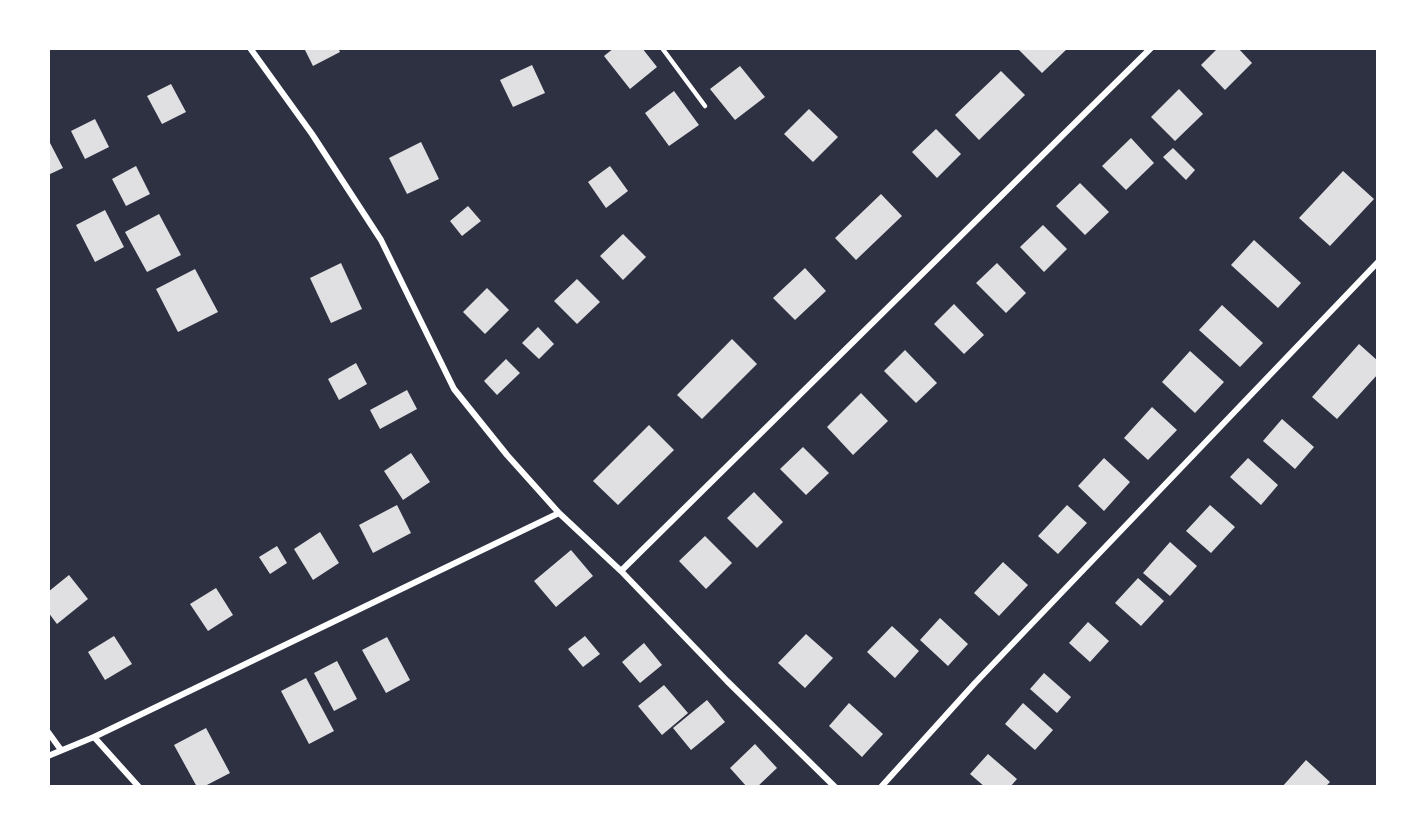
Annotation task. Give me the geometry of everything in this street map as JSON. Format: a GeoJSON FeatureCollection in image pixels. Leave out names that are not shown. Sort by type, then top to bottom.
{"type":"FeatureCollection","features":[{"type":"Feature","properties":{"kind":"street"},"geometry":{"type":"LineString","coordinates":[[250,48],[312,134],[381,240],[454,389],[507,455],[559,513],[621,571],[727,681],[835,787]]}},
{"type":"Feature","properties":{"kind":"street"},"geometry":{"type":"LineString","coordinates":[[621,571],[1151,48]]}},
{"type":"Feature","properties":{"kind":"street"},"geometry":{"type":"LineString","coordinates":[[881,787],[975,683],[1378,262]]}},
{"type":"Feature","properties":{"kind":"street"},"geometry":{"type":"LineString","coordinates":[[48,756],[94,737],[559,513]]}},
{"type":"Feature","properties":{"kind":"street"},"geometry":{"type":"LineString","coordinates":[[48,732],[61,750]]}},
{"type":"Feature","properties":{"kind":"street"},"geometry":{"type":"LineString","coordinates":[[94,737],[139,787]]}},
{"type":"Feature","properties":{"kind":"lane"},"geometry":{"type":"LineString","coordinates":[[662,48],[705,106]]}},
{"type":"Feature","properties":{"kind":"building"},"geometry":{"type":"Polygon","coordinates":[[[304,48],[338,48],[340,52],[313,66],[304,48]]]}},
{"type":"Feature","properties":{"kind":"building"},"geometry":{"type":"Polygon","coordinates":[[[614,48],[642,48],[657,67],[630,89],[604,56],[614,48]]]}},
{"type":"Feature","properties":{"kind":"building"},"geometry":{"type":"Polygon","coordinates":[[[1017,48],[1068,48],[1042,73],[1017,48]]]}},
{"type":"Feature","properties":{"kind":"building"},"geometry":{"type":"Polygon","coordinates":[[[1218,48],[1238,48],[1252,63],[1225,90],[1201,65],[1218,48]]]}},
{"type":"Feature","properties":{"kind":"building"},"geometry":{"type":"Polygon","coordinates":[[[532,65],[545,93],[513,107],[500,80],[532,65]]]}},
{"type":"Feature","properties":{"kind":"building"},"geometry":{"type":"Polygon","coordinates":[[[740,66],[765,97],[735,120],[710,89],[740,66]]]}},
{"type":"Feature","properties":{"kind":"building"},"geometry":{"type":"Polygon","coordinates":[[[1001,71],[1025,95],[979,140],[955,115],[1001,71]]]}},
{"type":"Feature","properties":{"kind":"building"},"geometry":{"type":"Polygon","coordinates":[[[171,84],[186,112],[162,124],[147,96],[171,84]]]}},
{"type":"Feature","properties":{"kind":"building"},"geometry":{"type":"Polygon","coordinates":[[[1179,89],[1203,114],[1175,141],[1151,117],[1179,89]]]}},
{"type":"Feature","properties":{"kind":"building"},"geometry":{"type":"Polygon","coordinates":[[[674,91],[699,125],[669,146],[645,113],[674,91]]]}},
{"type":"Feature","properties":{"kind":"building"},"geometry":{"type":"Polygon","coordinates":[[[809,109],[838,137],[813,162],[784,134],[809,109]]]}},
{"type":"Feature","properties":{"kind":"building"},"geometry":{"type":"Polygon","coordinates":[[[95,119],[109,147],[85,159],[71,131],[95,119]]]}},
{"type":"Feature","properties":{"kind":"building"},"geometry":{"type":"Polygon","coordinates":[[[936,129],[961,154],[937,178],[912,152],[936,129]]]}},
{"type":"Feature","properties":{"kind":"building"},"geometry":{"type":"Polygon","coordinates":[[[1131,138],[1154,163],[1126,190],[1102,166],[1131,138]]]}},
{"type":"Feature","properties":{"kind":"building"},"geometry":{"type":"Polygon","coordinates":[[[48,139],[63,168],[48,175],[48,139]]]}},
{"type":"Feature","properties":{"kind":"building"},"geometry":{"type":"Polygon","coordinates":[[[421,142],[439,179],[407,194],[389,158],[421,142]]]}},
{"type":"Feature","properties":{"kind":"building"},"geometry":{"type":"Polygon","coordinates":[[[1173,148],[1195,170],[1186,180],[1163,157],[1173,148]]]}},
{"type":"Feature","properties":{"kind":"building"},"geometry":{"type":"Polygon","coordinates":[[[136,166],[150,194],[126,206],[112,179],[136,166]]]}},
{"type":"Feature","properties":{"kind":"building"},"geometry":{"type":"Polygon","coordinates":[[[610,166],[628,191],[606,208],[588,182],[610,166]]]}},
{"type":"Feature","properties":{"kind":"building"},"geometry":{"type":"Polygon","coordinates":[[[1343,171],[1374,199],[1330,246],[1299,218],[1343,171]]]}},
{"type":"Feature","properties":{"kind":"building"},"geometry":{"type":"Polygon","coordinates":[[[1080,183],[1109,212],[1085,235],[1056,206],[1080,183]]]}},
{"type":"Feature","properties":{"kind":"building"},"geometry":{"type":"Polygon","coordinates":[[[881,194],[902,216],[856,260],[835,238],[881,194]]]}},
{"type":"Feature","properties":{"kind":"building"},"geometry":{"type":"Polygon","coordinates":[[[468,206],[481,221],[462,236],[450,221],[468,206]]]}},
{"type":"Feature","properties":{"kind":"building"},"geometry":{"type":"Polygon","coordinates":[[[105,210],[124,247],[95,262],[76,225],[105,210]]]}},
{"type":"Feature","properties":{"kind":"building"},"geometry":{"type":"Polygon","coordinates":[[[159,214],[181,255],[147,272],[125,232],[159,214]]]}},
{"type":"Feature","properties":{"kind":"building"},"geometry":{"type":"Polygon","coordinates":[[[1043,225],[1067,249],[1044,272],[1020,247],[1043,225]]]}},
{"type":"Feature","properties":{"kind":"building"},"geometry":{"type":"Polygon","coordinates":[[[623,234],[646,257],[623,280],[600,256],[623,234]]]}},
{"type":"Feature","properties":{"kind":"building"},"geometry":{"type":"Polygon","coordinates":[[[1254,240],[1301,283],[1278,308],[1231,265],[1254,240]]]}},
{"type":"Feature","properties":{"kind":"building"},"geometry":{"type":"Polygon","coordinates":[[[341,263],[362,309],[331,323],[310,278],[341,263]]]}},
{"type":"Feature","properties":{"kind":"building"},"geometry":{"type":"Polygon","coordinates":[[[997,263],[1026,293],[1006,313],[976,283],[997,263]]]}},
{"type":"Feature","properties":{"kind":"building"},"geometry":{"type":"Polygon","coordinates":[[[805,268],[826,291],[795,320],[773,298],[805,268]]]}},
{"type":"Feature","properties":{"kind":"building"},"geometry":{"type":"Polygon","coordinates":[[[195,269],[218,312],[178,332],[156,289],[195,269]]]}},
{"type":"Feature","properties":{"kind":"building"},"geometry":{"type":"Polygon","coordinates":[[[577,279],[600,302],[577,324],[554,301],[577,279]]]}},
{"type":"Feature","properties":{"kind":"building"},"geometry":{"type":"Polygon","coordinates":[[[487,288],[509,310],[485,334],[463,312],[487,288]]]}},
{"type":"Feature","properties":{"kind":"building"},"geometry":{"type":"Polygon","coordinates":[[[954,304],[984,335],[964,354],[934,324],[954,304]]]}},
{"type":"Feature","properties":{"kind":"building"},"geometry":{"type":"Polygon","coordinates":[[[1222,305],[1263,343],[1240,367],[1199,330],[1222,305]]]}},
{"type":"Feature","properties":{"kind":"building"},"geometry":{"type":"Polygon","coordinates":[[[538,327],[554,344],[539,359],[522,343],[538,327]]]}},
{"type":"Feature","properties":{"kind":"building"},"geometry":{"type":"Polygon","coordinates":[[[732,339],[757,364],[702,419],[677,395],[732,339]]]}},
{"type":"Feature","properties":{"kind":"building"},"geometry":{"type":"Polygon","coordinates":[[[1359,344],[1378,361],[1378,374],[1337,419],[1312,397],[1359,344]]]}},
{"type":"Feature","properties":{"kind":"building"},"geometry":{"type":"Polygon","coordinates":[[[905,350],[937,383],[916,403],[884,371],[905,350]]]}},
{"type":"Feature","properties":{"kind":"building"},"geometry":{"type":"Polygon","coordinates":[[[1190,351],[1224,382],[1195,413],[1162,382],[1190,351]]]}},
{"type":"Feature","properties":{"kind":"building"},"geometry":{"type":"Polygon","coordinates":[[[506,359],[520,373],[497,395],[484,381],[506,359]]]}},
{"type":"Feature","properties":{"kind":"building"},"geometry":{"type":"Polygon","coordinates":[[[356,363],[367,384],[339,400],[328,379],[356,363]]]}},
{"type":"Feature","properties":{"kind":"building"},"geometry":{"type":"Polygon","coordinates":[[[407,390],[417,409],[380,429],[370,410],[407,390]]]}},
{"type":"Feature","properties":{"kind":"building"},"geometry":{"type":"Polygon","coordinates":[[[861,393],[888,421],[853,455],[827,427],[861,393]]]}},
{"type":"Feature","properties":{"kind":"building"},"geometry":{"type":"Polygon","coordinates":[[[1152,407],[1177,430],[1148,460],[1124,438],[1152,407]]]}},
{"type":"Feature","properties":{"kind":"building"},"geometry":{"type":"Polygon","coordinates":[[[1282,419],[1314,447],[1295,469],[1263,441],[1282,419]]]}},
{"type":"Feature","properties":{"kind":"building"},"geometry":{"type":"Polygon","coordinates":[[[649,425],[674,450],[618,505],[593,481],[649,425]]]}},
{"type":"Feature","properties":{"kind":"building"},"geometry":{"type":"Polygon","coordinates":[[[803,447],[829,473],[806,495],[780,469],[803,447]]]}},
{"type":"Feature","properties":{"kind":"building"},"geometry":{"type":"Polygon","coordinates":[[[411,453],[430,482],[403,500],[384,471],[411,453]]]}},
{"type":"Feature","properties":{"kind":"building"},"geometry":{"type":"Polygon","coordinates":[[[1104,458],[1130,482],[1104,511],[1078,486],[1104,458]]]}},
{"type":"Feature","properties":{"kind":"building"},"geometry":{"type":"Polygon","coordinates":[[[1248,458],[1278,485],[1261,505],[1230,477],[1248,458]]]}},
{"type":"Feature","properties":{"kind":"building"},"geometry":{"type":"Polygon","coordinates":[[[754,492],[783,522],[757,548],[727,518],[754,492]]]}},
{"type":"Feature","properties":{"kind":"building"},"geometry":{"type":"Polygon","coordinates":[[[397,505],[411,533],[373,553],[359,525],[397,505]]]}},
{"type":"Feature","properties":{"kind":"building"},"geometry":{"type":"Polygon","coordinates":[[[1067,505],[1087,523],[1058,554],[1038,536],[1067,505]]]}},
{"type":"Feature","properties":{"kind":"building"},"geometry":{"type":"Polygon","coordinates":[[[1210,505],[1235,527],[1211,553],[1186,531],[1210,505]]]}},
{"type":"Feature","properties":{"kind":"building"},"geometry":{"type":"Polygon","coordinates":[[[320,532],[339,563],[313,580],[294,549],[320,532]]]}},
{"type":"Feature","properties":{"kind":"building"},"geometry":{"type":"Polygon","coordinates":[[[705,536],[732,563],[706,589],[679,561],[705,536]]]}},
{"type":"Feature","properties":{"kind":"building"},"geometry":{"type":"Polygon","coordinates":[[[1170,542],[1197,566],[1170,596],[1143,573],[1170,542]]]}},
{"type":"Feature","properties":{"kind":"building"},"geometry":{"type":"Polygon","coordinates":[[[277,546],[287,563],[270,574],[259,557],[277,546]]]}},
{"type":"Feature","properties":{"kind":"building"},"geometry":{"type":"Polygon","coordinates":[[[571,550],[593,576],[556,607],[534,581],[571,550]]]}},
{"type":"Feature","properties":{"kind":"building"},"geometry":{"type":"Polygon","coordinates":[[[1003,562],[1028,585],[999,616],[974,593],[1003,562]]]}},
{"type":"Feature","properties":{"kind":"building"},"geometry":{"type":"Polygon","coordinates":[[[69,575],[88,599],[57,624],[48,612],[48,592],[69,575]]]}},
{"type":"Feature","properties":{"kind":"building"},"geometry":{"type":"Polygon","coordinates":[[[1138,578],[1164,601],[1141,626],[1115,603],[1138,578]]]}},
{"type":"Feature","properties":{"kind":"building"},"geometry":{"type":"Polygon","coordinates":[[[216,588],[233,615],[208,631],[190,604],[216,588]]]}},
{"type":"Feature","properties":{"kind":"building"},"geometry":{"type":"Polygon","coordinates":[[[940,618],[968,644],[948,666],[920,640],[940,618]]]}},
{"type":"Feature","properties":{"kind":"building"},"geometry":{"type":"Polygon","coordinates":[[[1088,622],[1109,641],[1090,662],[1069,643],[1088,622]]]}},
{"type":"Feature","properties":{"kind":"building"},"geometry":{"type":"Polygon","coordinates":[[[892,626],[919,651],[895,678],[867,652],[892,626]]]}},
{"type":"Feature","properties":{"kind":"building"},"geometry":{"type":"Polygon","coordinates":[[[806,634],[833,658],[805,688],[778,663],[806,634]]]}},
{"type":"Feature","properties":{"kind":"building"},"geometry":{"type":"Polygon","coordinates":[[[114,636],[132,664],[105,680],[88,652],[114,636]]]}},
{"type":"Feature","properties":{"kind":"building"},"geometry":{"type":"Polygon","coordinates":[[[585,636],[600,654],[583,667],[568,649],[585,636]]]}},
{"type":"Feature","properties":{"kind":"building"},"geometry":{"type":"Polygon","coordinates":[[[387,637],[410,680],[386,693],[362,650],[387,637]]]}},
{"type":"Feature","properties":{"kind":"building"},"geometry":{"type":"Polygon","coordinates":[[[644,643],[662,665],[640,683],[622,662],[644,643]]]}},
{"type":"Feature","properties":{"kind":"building"},"geometry":{"type":"Polygon","coordinates":[[[337,661],[357,699],[334,711],[314,673],[337,661]]]}},
{"type":"Feature","properties":{"kind":"building"},"geometry":{"type":"Polygon","coordinates":[[[1044,673],[1071,697],[1057,713],[1030,689],[1044,673]]]}},
{"type":"Feature","properties":{"kind":"building"},"geometry":{"type":"Polygon","coordinates":[[[306,678],[334,731],[309,744],[281,691],[306,678]]]}},
{"type":"Feature","properties":{"kind":"building"},"geometry":{"type":"Polygon","coordinates":[[[664,685],[688,713],[662,735],[638,706],[664,685]]]}},
{"type":"Feature","properties":{"kind":"building"},"geometry":{"type":"Polygon","coordinates":[[[707,700],[725,722],[691,750],[673,728],[707,700]]]}},
{"type":"Feature","properties":{"kind":"building"},"geometry":{"type":"Polygon","coordinates":[[[849,703],[883,734],[862,757],[829,726],[849,703]]]}},
{"type":"Feature","properties":{"kind":"building"},"geometry":{"type":"Polygon","coordinates":[[[1023,703],[1053,730],[1035,750],[1005,724],[1023,703]]]}},
{"type":"Feature","properties":{"kind":"building"},"geometry":{"type":"Polygon","coordinates":[[[206,728],[230,773],[203,787],[197,787],[174,745],[206,728]]]}},
{"type":"Feature","properties":{"kind":"building"},"geometry":{"type":"Polygon","coordinates":[[[755,744],[777,768],[757,787],[747,787],[730,768],[755,744]]]}},
{"type":"Feature","properties":{"kind":"building"},"geometry":{"type":"Polygon","coordinates":[[[988,754],[1017,779],[1010,787],[985,787],[970,774],[988,754]]]}},
{"type":"Feature","properties":{"kind":"building"},"geometry":{"type":"Polygon","coordinates":[[[1306,760],[1330,782],[1325,787],[1282,787],[1306,760]]]}}]}
